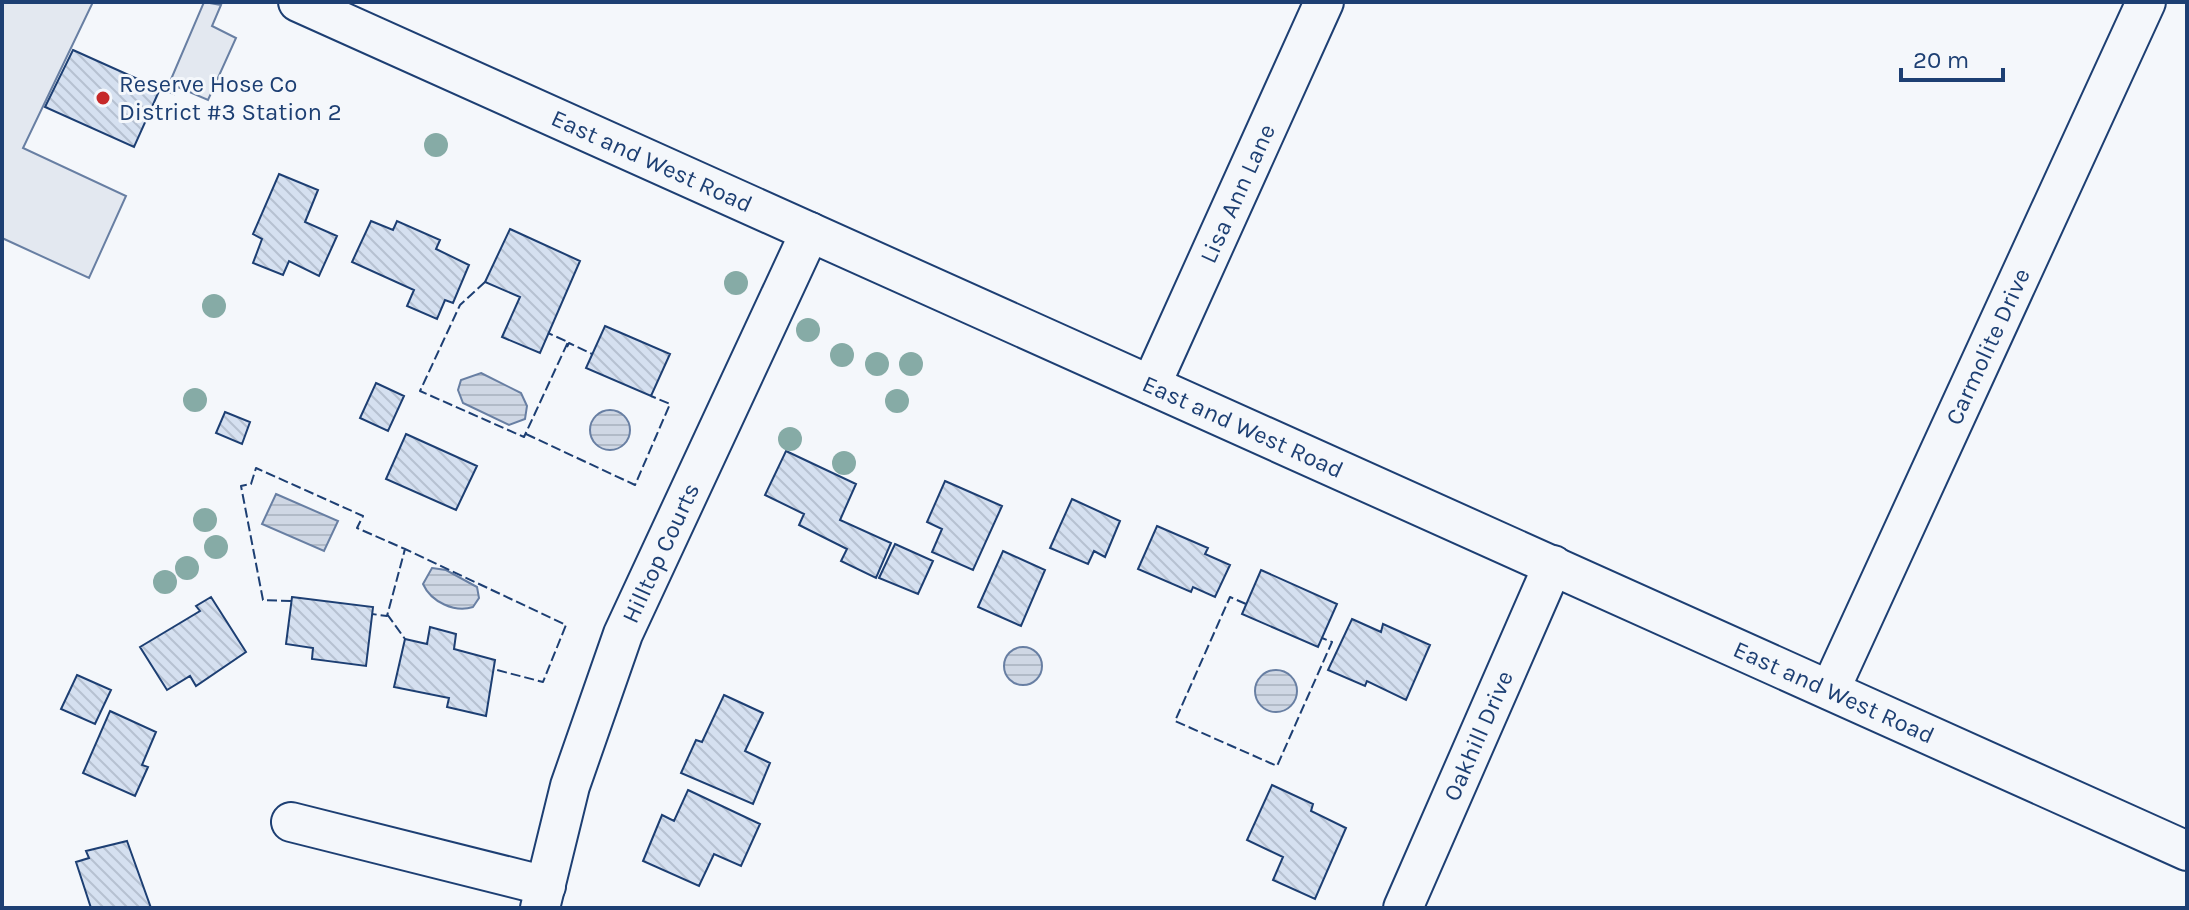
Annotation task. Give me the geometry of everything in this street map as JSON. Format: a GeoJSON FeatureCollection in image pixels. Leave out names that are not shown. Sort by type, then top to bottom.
{"type":"FeatureCollection","features":[{"type":"Feature","properties":{"kind":"street","name":"Lisa Ann Lane"},"geometry":{"type":"LineString","coordinates":[[1151,385],[1324,2]]}},
{"type":"Feature","properties":{"kind":"street","name":"Carmolite Drive"},"geometry":{"type":"LineString","coordinates":[[1830,690],[2146,2]]}},
{"type":"Feature","properties":{"kind":"street","name":"East and West Road"},"geometry":{"type":"LineString","coordinates":[[320,6],[810,232],[2187,851]]}},
{"type":"Feature","properties":{"kind":"street","name":"Hilltop Courts"},"geometry":{"type":"LineString","coordinates":[[291,822],[543,897],[570,786],[623,634],[810,232]]}},
{"type":"Feature","properties":{"kind":"street","name":"Oakhill Drive"},"geometry":{"type":"LineString","coordinates":[[1403,908],[1553,565]]}},
{"type":"Feature","properties":{"kind":"shaded area"},"geometry":{"type":"Polygon","coordinates":[[[2,2],[93,2],[23,148],[126,196],[89,278],[2,238],[2,2]]]}},
{"type":"Feature","properties":{"kind":"shaded area"},"geometry":{"type":"Polygon","coordinates":[[[204,2],[221,5],[212,26],[236,38],[208,100],[178,87],[174,94],[166,91],[204,2]]]}},
{"type":"Feature","properties":{"kind":"shaded area"},"geometry":{"type":"Polygon","coordinates":[[[481,373],[521,393],[527,406],[525,419],[509,425],[463,403],[458,390],[461,380],[481,373]]]}},
{"type":"Feature","properties":{"kind":"shaded area"},"geometry":{"type":"Polygon","coordinates":[[[610,410],[624,416],[630,430],[624,444],[610,450],[596,444],[590,430],[596,416],[610,410]]]}},
{"type":"Feature","properties":{"kind":"shaded area"},"geometry":{"type":"Polygon","coordinates":[[[276,494],[338,521],[324,551],[262,524],[276,494]]]}},
{"type":"Feature","properties":{"kind":"shaded area"},"geometry":{"type":"Polygon","coordinates":[[[432,568],[446,570],[477,587],[479,598],[473,607],[451,607],[432,596],[423,584],[432,568]]]}},
{"type":"Feature","properties":{"kind":"shaded area"},"geometry":{"type":"Polygon","coordinates":[[[1023,647],[1036,653],[1042,666],[1036,679],[1023,685],[1010,679],[1004,666],[1010,653],[1023,647]]]}},
{"type":"Feature","properties":{"kind":"shaded area"},"geometry":{"type":"Polygon","coordinates":[[[1276,670],[1291,676],[1297,691],[1291,706],[1276,712],[1261,706],[1255,691],[1261,676],[1276,670]]]}},
{"type":"Feature","properties":{"kind":"building","name":"Reserve Hose Co District #3 Station 2"},"geometry":{"type":"Polygon","coordinates":[[[73,50],[160,89],[134,147],[45,107],[73,50]]]}},
{"type":"Feature","properties":{"kind":"building"},"geometry":{"type":"Polygon","coordinates":[[[279,174],[318,190],[305,222],[337,236],[319,276],[289,261],[283,275],[253,263],[262,239],[253,234],[279,174]]]}},
{"type":"Feature","properties":{"kind":"building"},"geometry":{"type":"Polygon","coordinates":[[[371,221],[393,230],[397,221],[440,240],[436,249],[469,265],[453,303],[445,300],[437,319],[407,306],[414,290],[352,262],[371,221]]]}},
{"type":"Feature","properties":{"kind":"building"},"geometry":{"type":"Polygon","coordinates":[[[510,229],[580,261],[540,353],[502,337],[520,297],[485,282],[510,229]]]}},
{"type":"Feature","properties":{"kind":"building"},"geometry":{"type":"Polygon","coordinates":[[[605,326],[670,354],[651,396],[586,368],[605,326]]]}},
{"type":"Feature","properties":{"kind":"building"},"geometry":{"type":"Polygon","coordinates":[[[376,383],[404,396],[388,431],[360,418],[376,383]]]}},
{"type":"Feature","properties":{"kind":"building"},"geometry":{"type":"Polygon","coordinates":[[[225,412],[250,422],[242,444],[216,433],[225,412]]]}},
{"type":"Feature","properties":{"kind":"building"},"geometry":{"type":"Polygon","coordinates":[[[406,434],[477,466],[456,510],[386,479],[406,434]]]}},
{"type":"Feature","properties":{"kind":"building"},"geometry":{"type":"Polygon","coordinates":[[[786,451],[856,484],[840,520],[891,543],[876,578],[841,561],[847,549],[799,525],[804,514],[765,495],[786,451]]]}},
{"type":"Feature","properties":{"kind":"building"},"geometry":{"type":"Polygon","coordinates":[[[945,481],[1002,506],[973,570],[932,552],[942,529],[927,522],[945,481]]]}},
{"type":"Feature","properties":{"kind":"building"},"geometry":{"type":"Polygon","coordinates":[[[1072,499],[1120,521],[1105,557],[1094,551],[1088,564],[1050,548],[1072,499]]]}},
{"type":"Feature","properties":{"kind":"building"},"geometry":{"type":"Polygon","coordinates":[[[1157,526],[1208,548],[1205,554],[1230,565],[1215,597],[1193,587],[1191,592],[1138,569],[1157,526]]]}},
{"type":"Feature","properties":{"kind":"building"},"geometry":{"type":"Polygon","coordinates":[[[895,544],[933,561],[918,594],[879,578],[895,544]]]}},
{"type":"Feature","properties":{"kind":"building"},"geometry":{"type":"Polygon","coordinates":[[[1003,551],[1045,570],[1021,626],[978,607],[1003,551]]]}},
{"type":"Feature","properties":{"kind":"building"},"geometry":{"type":"Polygon","coordinates":[[[1261,570],[1337,604],[1318,647],[1242,614],[1261,570]]]}},
{"type":"Feature","properties":{"kind":"building"},"geometry":{"type":"Polygon","coordinates":[[[211,597],[246,652],[196,686],[190,676],[167,690],[140,647],[200,611],[196,606],[211,597]]]}},
{"type":"Feature","properties":{"kind":"building"},"geometry":{"type":"Polygon","coordinates":[[[292,597],[373,607],[366,666],[312,659],[313,648],[286,644],[292,597]]]}},
{"type":"Feature","properties":{"kind":"building"},"geometry":{"type":"Polygon","coordinates":[[[1352,619],[1381,632],[1383,624],[1430,645],[1406,700],[1367,681],[1365,686],[1328,670],[1352,619]]]}},
{"type":"Feature","properties":{"kind":"building"},"geometry":{"type":"Polygon","coordinates":[[[430,627],[456,634],[454,649],[495,660],[486,716],[447,707],[449,698],[394,687],[405,639],[427,644],[430,627]]]}},
{"type":"Feature","properties":{"kind":"building"},"geometry":{"type":"Polygon","coordinates":[[[77,675],[111,690],[95,724],[61,709],[77,675]]]}},
{"type":"Feature","properties":{"kind":"building"},"geometry":{"type":"Polygon","coordinates":[[[724,695],[763,713],[745,751],[770,763],[753,804],[681,773],[696,740],[702,742],[724,695]]]}},
{"type":"Feature","properties":{"kind":"building"},"geometry":{"type":"Polygon","coordinates":[[[110,711],[156,732],[142,765],[148,767],[135,796],[83,773],[110,711]]]}},
{"type":"Feature","properties":{"kind":"building"},"geometry":{"type":"Polygon","coordinates":[[[1272,785],[1313,804],[1311,811],[1346,828],[1315,899],[1273,880],[1283,857],[1247,840],[1272,785]]]}},
{"type":"Feature","properties":{"kind":"building"},"geometry":{"type":"Polygon","coordinates":[[[688,790],[760,824],[741,866],[714,854],[699,886],[643,861],[662,815],[674,821],[688,790]]]}},
{"type":"Feature","properties":{"kind":"building"},"geometry":{"type":"Polygon","coordinates":[[[127,841],[151,908],[91,908],[76,862],[89,858],[86,851],[127,841]]]}},
{"type":"Feature","properties":{"kind":"fence"},"geometry":{"type":"LineString","coordinates":[[485,282],[460,305],[420,391],[524,437],[568,342],[548,333]]}},
{"type":"Feature","properties":{"kind":"fence"},"geometry":{"type":"LineString","coordinates":[[567,347],[569,343],[592,354]]}},
{"type":"Feature","properties":{"kind":"fence"},"geometry":{"type":"LineString","coordinates":[[526,434],[635,485],[670,404],[651,396]]}},
{"type":"Feature","properties":{"kind":"fence"},"geometry":{"type":"LineString","coordinates":[[291,601],[263,600],[241,486],[251,484],[256,468],[363,516],[357,528],[405,549],[387,616],[372,614]]}},
{"type":"Feature","properties":{"kind":"fence"},"geometry":{"type":"LineString","coordinates":[[404,552],[405,549],[566,625],[543,682],[493,669]]}},
{"type":"Feature","properties":{"kind":"fence"},"geometry":{"type":"LineString","coordinates":[[1246,604],[1230,597],[1175,721],[1277,766],[1332,642],[1322,638]]}},
{"type":"Feature","properties":{"kind":"fence"},"geometry":{"type":"LineString","coordinates":[[387,614],[405,639]]}},
{"type":"Feature","properties":{"kind":"place","name":"Reserve Hose Co District #3 Station 2"},"geometry":{"type":"Point","coordinates":[103,98]}}]}
